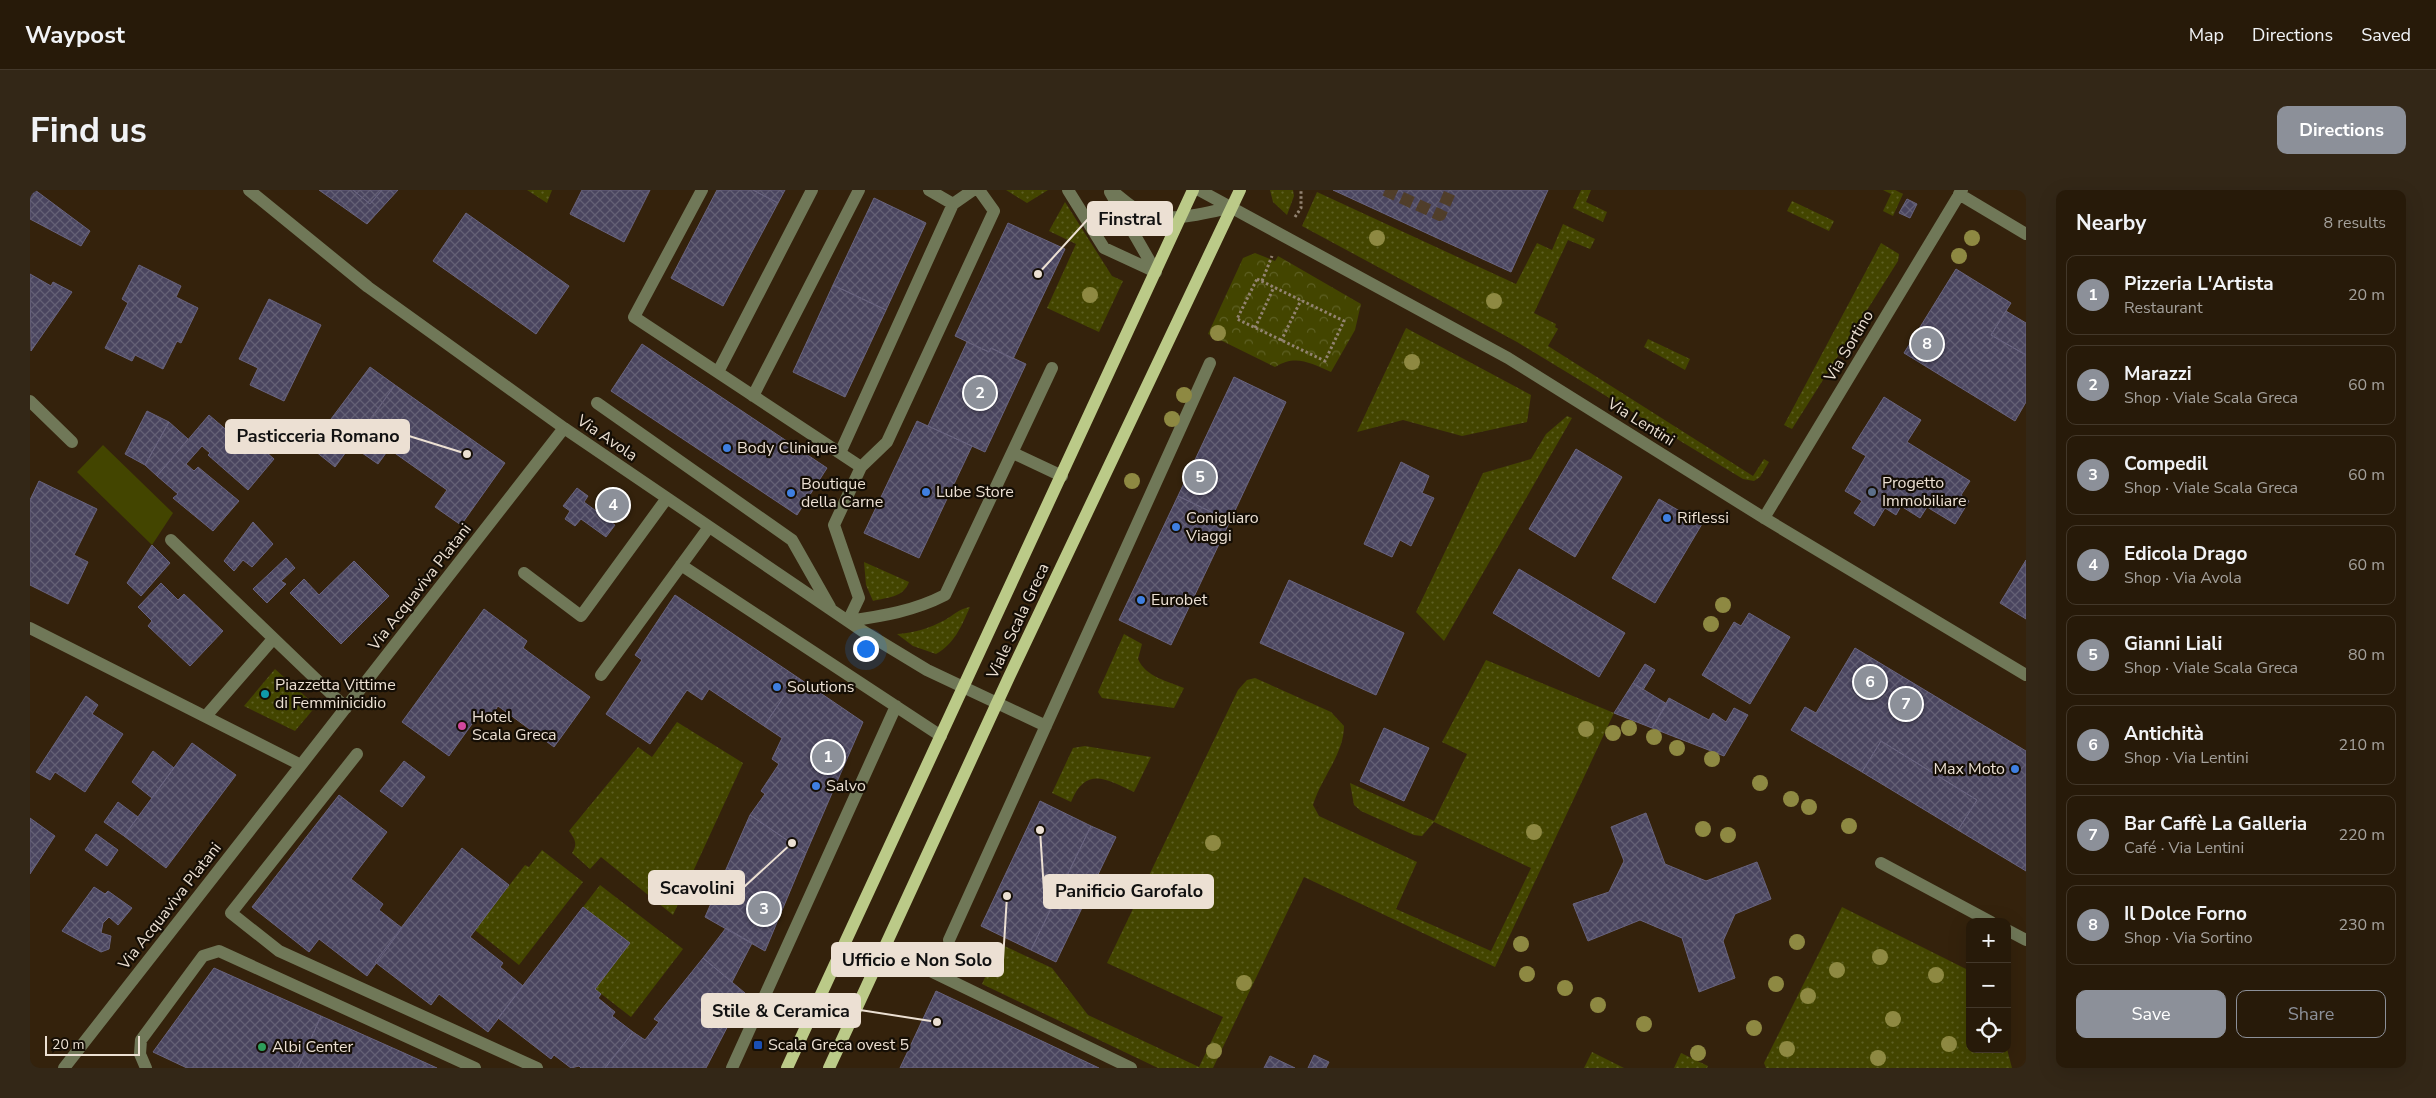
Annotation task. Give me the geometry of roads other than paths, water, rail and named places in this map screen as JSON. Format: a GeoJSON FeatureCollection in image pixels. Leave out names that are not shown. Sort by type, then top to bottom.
{"type":"FeatureCollection","features":[{"type":"Feature","properties":{"kind":"main road","name":"Viale Scala Greca"},"geometry":{"type":"LineString","coordinates":[[787,1068],[1193,190]]}},
{"type":"Feature","properties":{"kind":"main road","name":"Viale Scala Greca"},"geometry":{"type":"LineString","coordinates":[[829,1068],[997,703],[1240,190]]}},
{"type":"Feature","properties":{"kind":"street","name":"Via Avola"},"geometry":{"type":"LineString","coordinates":[[249,190],[368,286],[564,428],[848,621],[927,670],[1046,726]]}},
{"type":"Feature","properties":{"kind":"street"},"geometry":{"type":"LineString","coordinates":[[702,190],[634,317],[861,466]]}},
{"type":"Feature","properties":{"kind":"street"},"geometry":{"type":"LineString","coordinates":[[718,372],[812,190]]}},
{"type":"Feature","properties":{"kind":"street"},"geometry":{"type":"LineString","coordinates":[[753,396],[859,190]]}},
{"type":"Feature","properties":{"kind":"street"},"geometry":{"type":"LineString","coordinates":[[929,190],[954,204]]}},
{"type":"Feature","properties":{"kind":"street"},"geometry":{"type":"LineString","coordinates":[[840,453],[954,204],[973,190]]}},
{"type":"Feature","properties":{"kind":"street"},"geometry":{"type":"LineString","coordinates":[[848,621],[859,598],[834,525],[861,466],[887,442],[994,211],[979,190]]}},
{"type":"Feature","properties":{"kind":"street"},"geometry":{"type":"LineString","coordinates":[[1068,190],[1104,248],[1156,272]]}},
{"type":"Feature","properties":{"kind":"street"},"geometry":{"type":"LineString","coordinates":[[1110,190],[1156,272]]}},
{"type":"Feature","properties":{"kind":"street"},"geometry":{"type":"LineString","coordinates":[[1110,190],[1134,208],[1146,214],[1181,218],[1232,207]]}},
{"type":"Feature","properties":{"kind":"street","name":"Via Lentini"},"geometry":{"type":"LineString","coordinates":[[1199,190],[1508,358],[1764,518],[2026,674]]}},
{"type":"Feature","properties":{"kind":"street"},"geometry":{"type":"LineString","coordinates":[[1960,192],[2026,234]]}},
{"type":"Feature","properties":{"kind":"street","name":"Via Sortino"},"geometry":{"type":"LineString","coordinates":[[1764,518],[1960,192]]}},
{"type":"Feature","properties":{"kind":"street"},"geometry":{"type":"LineString","coordinates":[[950,940],[1210,363]]}},
{"type":"Feature","properties":{"kind":"street"},"geometry":{"type":"LineString","coordinates":[[848,621],[922,607],[946,595],[1052,368]]}},
{"type":"Feature","properties":{"kind":"street"},"geometry":{"type":"LineString","coordinates":[[30,401],[72,442]]}},
{"type":"Feature","properties":{"kind":"street"},"geometry":{"type":"LineString","coordinates":[[597,403],[792,540],[831,609]]}},
{"type":"Feature","properties":{"kind":"street","name":"Via Acquaviva Platani"},"geometry":{"type":"LineString","coordinates":[[64,1068],[564,428]]}},
{"type":"Feature","properties":{"kind":"street"},"geometry":{"type":"LineString","coordinates":[[1013,453],[1062,476]]}},
{"type":"Feature","properties":{"kind":"street"},"geometry":{"type":"LineString","coordinates":[[524,573],[582,616],[666,498]]}},
{"type":"Feature","properties":{"kind":"street"},"geometry":{"type":"LineString","coordinates":[[601,675],[709,527]]}},
{"type":"Feature","properties":{"kind":"street"},"geometry":{"type":"LineString","coordinates":[[171,540],[346,708]]}},
{"type":"Feature","properties":{"kind":"street"},"geometry":{"type":"LineString","coordinates":[[681,565],[941,736]]}},
{"type":"Feature","properties":{"kind":"street"},"geometry":{"type":"LineString","coordinates":[[30,628],[301,765]]}},
{"type":"Feature","properties":{"kind":"street"},"geometry":{"type":"LineString","coordinates":[[206,716],[273,639]]}},
{"type":"Feature","properties":{"kind":"street"},"geometry":{"type":"LineString","coordinates":[[732,1068],[896,706]]}},
{"type":"Feature","properties":{"kind":"street"},"geometry":{"type":"LineString","coordinates":[[357,754],[231,913],[279,951],[537,1068]]}},
{"type":"Feature","properties":{"kind":"street"},"geometry":{"type":"LineString","coordinates":[[1881,862],[1984,918]]}},
{"type":"Feature","properties":{"kind":"street"},"geometry":{"type":"LineString","coordinates":[[2011,932],[2026,940]]}},
{"type":"Feature","properties":{"kind":"street"},"geometry":{"type":"LineString","coordinates":[[885,949],[1131,1068]]}},
{"type":"Feature","properties":{"kind":"street"},"geometry":{"type":"LineString","coordinates":[[146,1068],[140,1054],[141,1040],[203,956],[219,951],[475,1068]]}},
{"type":"Feature","properties":{"kind":"tunnel"},"geometry":{"type":"LineString","coordinates":[[1385,190],[1440,215],[1451,190]]}},
{"type":"Feature","properties":{"kind":"place","name":"Finstral"},"geometry":{"type":"Point","coordinates":[1038,274]}},
{"type":"Feature","properties":{"kind":"place","name":"Il Dolce Forno"},"geometry":{"type":"Point","coordinates":[1927,344]}},
{"type":"Feature","properties":{"kind":"place","name":"Marazzi"},"geometry":{"type":"Point","coordinates":[980,393]}},
{"type":"Feature","properties":{"kind":"place","name":"Body Clinique"},"geometry":{"type":"Point","coordinates":[727,448]}},
{"type":"Feature","properties":{"kind":"place","name":"Pasticceria Romano"},"geometry":{"type":"Point","coordinates":[467,454]}},
{"type":"Feature","properties":{"kind":"place","name":"Gianni Liali"},"geometry":{"type":"Point","coordinates":[1200,477]}},
{"type":"Feature","properties":{"kind":"place","name":"Lube Store"},"geometry":{"type":"Point","coordinates":[926,492]}},
{"type":"Feature","properties":{"kind":"place","name":"Progetto Immobiliare"},"geometry":{"type":"Point","coordinates":[1872,492]}},
{"type":"Feature","properties":{"kind":"place","name":"Boutique della Carne"},"geometry":{"type":"Point","coordinates":[791,493]}},
{"type":"Feature","properties":{"kind":"place","name":"Edicola Drago"},"geometry":{"type":"Point","coordinates":[613,505]}},
{"type":"Feature","properties":{"kind":"place","name":"Riflessi"},"geometry":{"type":"Point","coordinates":[1667,518]}},
{"type":"Feature","properties":{"kind":"place","name":"Conigliaro Viaggi"},"geometry":{"type":"Point","coordinates":[1176,527]}},
{"type":"Feature","properties":{"kind":"place","name":"Eurobet"},"geometry":{"type":"Point","coordinates":[1141,600]}},
{"type":"Feature","properties":{"kind":"place","name":"Antichità"},"geometry":{"type":"Point","coordinates":[1870,682]}},
{"type":"Feature","properties":{"kind":"place","name":"Solutions"},"geometry":{"type":"Point","coordinates":[777,687]}},
{"type":"Feature","properties":{"kind":"place","name":"Piazzetta Vittime di Femminicidio"},"geometry":{"type":"Point","coordinates":[265,694]}},
{"type":"Feature","properties":{"kind":"place","name":"Bar Caffè La Galleria"},"geometry":{"type":"Point","coordinates":[1906,704]}},
{"type":"Feature","properties":{"kind":"place","name":"Hotel Scala Greca"},"geometry":{"type":"Point","coordinates":[462,726]}},
{"type":"Feature","properties":{"kind":"place","name":"Pizzeria L'Artista"},"geometry":{"type":"Point","coordinates":[828,757]}},
{"type":"Feature","properties":{"kind":"place","name":"Max Moto"},"geometry":{"type":"Point","coordinates":[2015,769]}},
{"type":"Feature","properties":{"kind":"place","name":"Salvo"},"geometry":{"type":"Point","coordinates":[816,786]}},
{"type":"Feature","properties":{"kind":"place","name":"Panificio Garofalo"},"geometry":{"type":"Point","coordinates":[1040,830]}},
{"type":"Feature","properties":{"kind":"place","name":"Scavolini"},"geometry":{"type":"Point","coordinates":[792,843]}},
{"type":"Feature","properties":{"kind":"place","name":"Ufficio e Non Solo"},"geometry":{"type":"Point","coordinates":[1007,896]}},
{"type":"Feature","properties":{"kind":"place","name":"Compedil"},"geometry":{"type":"Point","coordinates":[764,909]}},
{"type":"Feature","properties":{"kind":"place","name":"Stile & Ceramica"},"geometry":{"type":"Point","coordinates":[937,1022]}},
{"type":"Feature","properties":{"kind":"place","name":"Scala Greca ovest 5"},"geometry":{"type":"Point","coordinates":[758,1045]}},
{"type":"Feature","properties":{"kind":"place","name":"Albi Center"},"geometry":{"type":"Point","coordinates":[262,1047]}}]}
